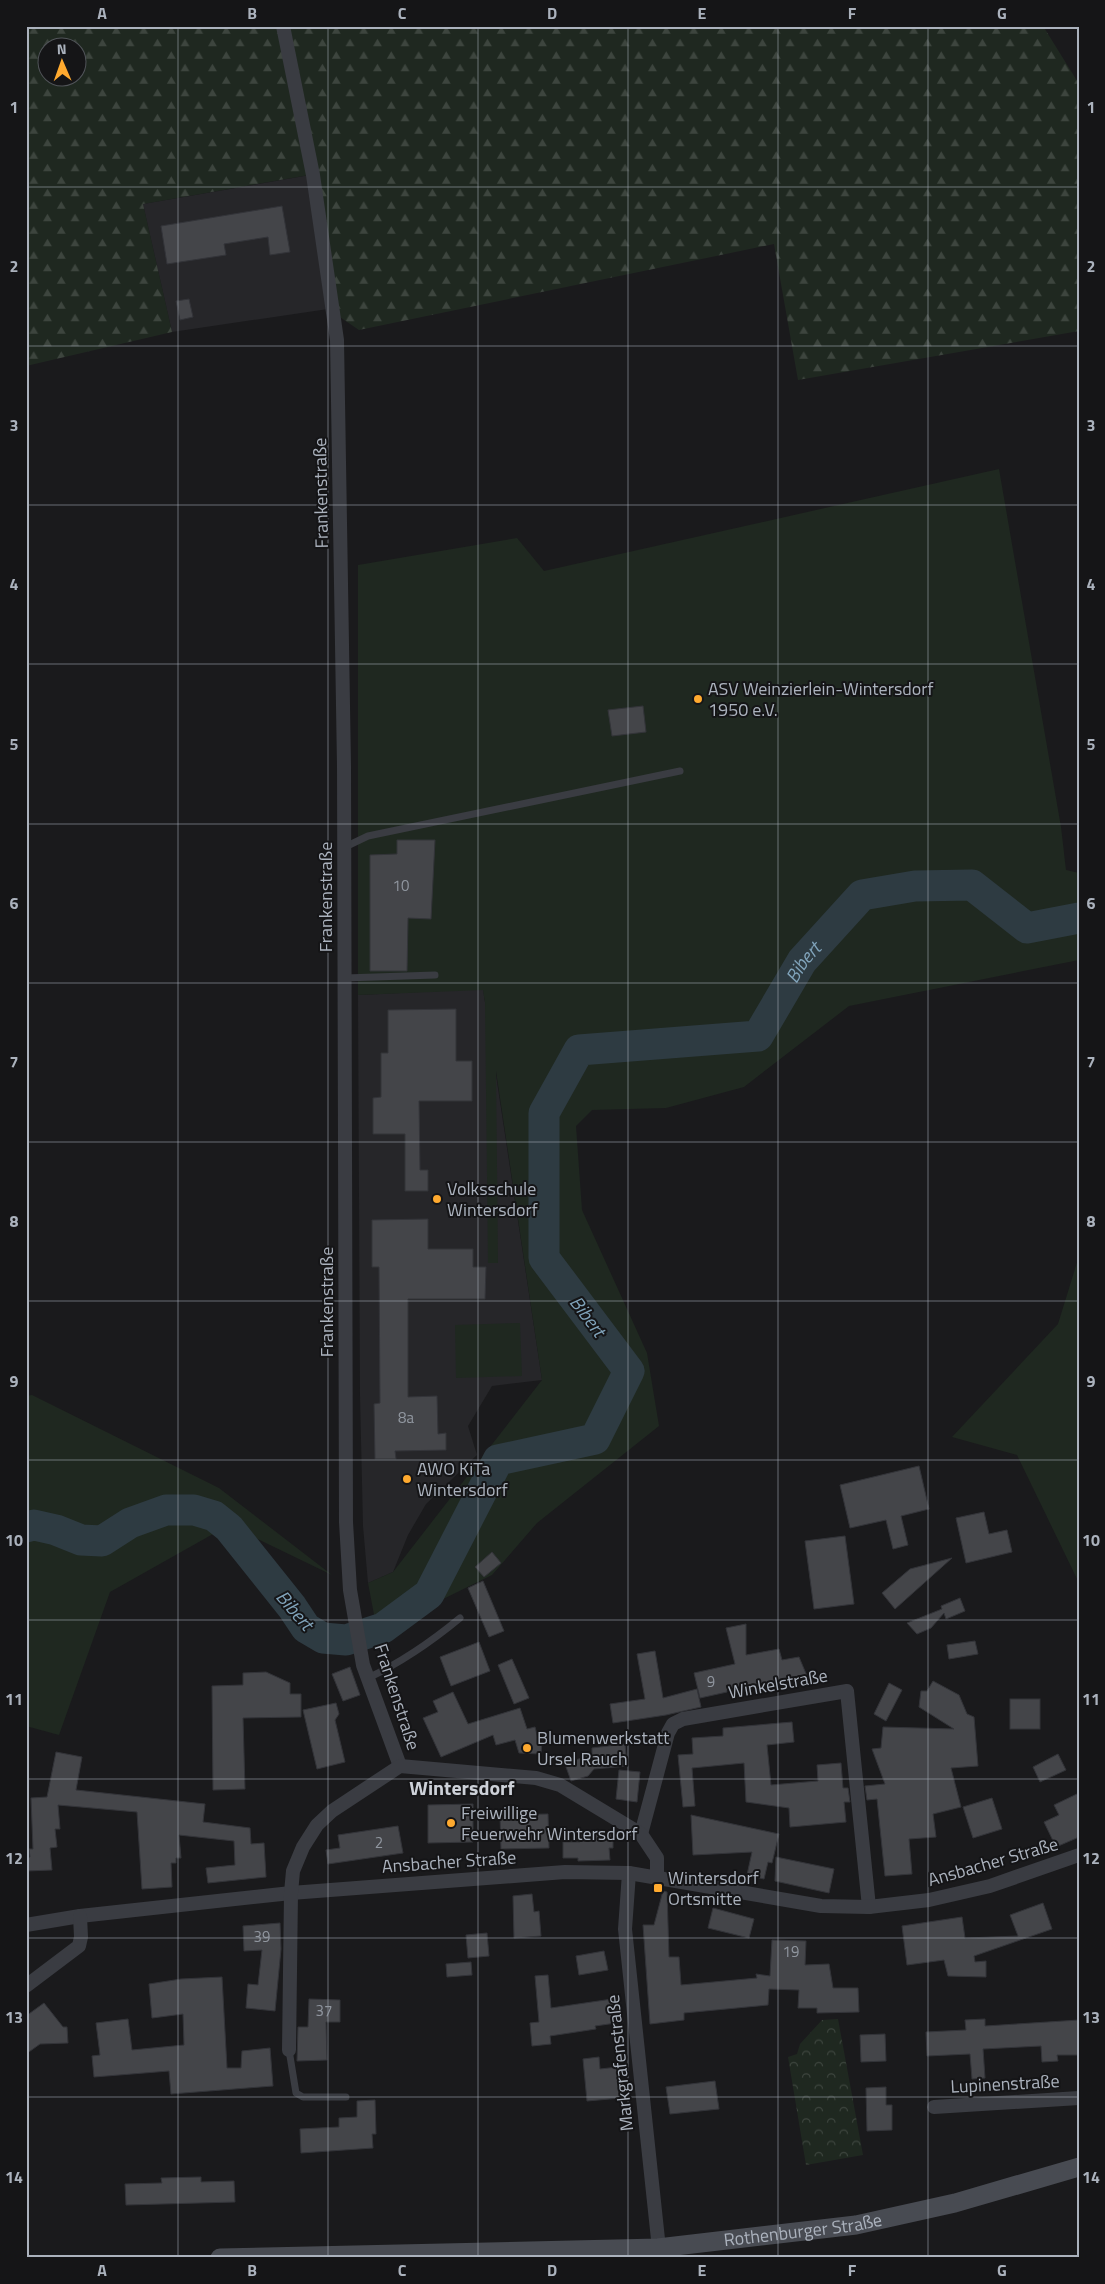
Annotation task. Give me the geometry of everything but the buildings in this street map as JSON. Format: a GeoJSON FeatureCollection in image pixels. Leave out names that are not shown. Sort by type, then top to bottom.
{"type":"FeatureCollection","features":[{"type":"Feature","properties":{"kind":"main road","name":"Rothenburger Straße"},"geometry":{"type":"LineString","coordinates":[[220,2258],[659,2253],[856,2224],[955,2203],[1079,2167]]}},
{"type":"Feature","properties":{"kind":"street","name":"Frankenstraße"},"geometry":{"type":"LineString","coordinates":[[283,26],[313,175],[338,340],[345,847],[346,1522],[352,1601],[366,1671],[400,1766]]}},
{"type":"Feature","properties":{"kind":"street","name":"Winkelstraße"},"geometry":{"type":"LineString","coordinates":[[641,1834],[668,1733],[674,1724],[683,1719],[848,1691],[870,1908]]}},
{"type":"Feature","properties":{"kind":"street","name":"Frankenstraße"},"geometry":{"type":"LineString","coordinates":[[291,1893],[294,1871],[303,1847],[317,1825],[332,1810],[400,1766],[536,1778],[560,1786],[641,1834],[656,1858],[657,1879]]}},
{"type":"Feature","properties":{"kind":"street","name":"Ansbacher Straße"},"geometry":{"type":"LineString","coordinates":[[26,1925],[80,1916],[291,1893],[565,1872],[629,1873],[821,1906],[870,1908],[929,1900],[990,1886],[1077,1860]]}},
{"type":"Feature","properties":{"kind":"street","name":"Markgrafenstraße"},"geometry":{"type":"LineString","coordinates":[[629,1873],[625,1929],[659,2253]]}},
{"type":"Feature","properties":{"kind":"street"},"geometry":{"type":"LineString","coordinates":[[289,2050],[291,1893]]}},
{"type":"Feature","properties":{"kind":"street"},"geometry":{"type":"LineString","coordinates":[[26,1986],[79,1946],[81,1937],[80,1916]]}},
{"type":"Feature","properties":{"kind":"street","name":"Lupinenstraße"},"geometry":{"type":"LineString","coordinates":[[934,2107],[1079,2098]]}},
{"type":"Feature","properties":{"kind":"lane"},"geometry":{"type":"LineString","coordinates":[[345,847],[368,836],[680,770]]}},
{"type":"Feature","properties":{"kind":"lane"},"geometry":{"type":"LineString","coordinates":[[345,978],[435,975]]}},
{"type":"Feature","properties":{"kind":"lane"},"geometry":{"type":"LineString","coordinates":[[366,1671],[398,1664],[424,1647],[460,1618]]}},
{"type":"Feature","properties":{"kind":"lane"},"geometry":{"type":"LineString","coordinates":[[289,2050],[296,2093],[304,2097],[346,2097]]}},
{"type":"Feature","properties":{"kind":"shaded area"},"geometry":{"type":"Polygon","coordinates":[[[310,175],[328,309],[172,332],[143,204],[310,175]]]}},
{"type":"Feature","properties":{"kind":"shaded area","name":"Volksschule Wintersdorf"},"geometry":{"type":"Polygon","coordinates":[[[483,989],[542,1380],[492,1386],[468,1426],[477,1455],[426,1504],[408,1535],[393,1572],[368,1583],[363,1526],[360,1396],[358,995],[483,989]]]}},
{"type":"Feature","properties":{"kind":"green space"},"geometry":{"type":"Polygon","coordinates":[[[26,26],[1043,26],[1079,84],[1079,331],[798,380],[774,244],[359,330],[328,309],[309,175],[143,204],[172,332],[26,366],[26,26]]]}},
{"type":"Feature","properties":{"kind":"green space","name":"ASV Weinzierlein-Wintersdorf 1950 e.V."},"geometry":{"type":"Polygon","coordinates":[[[999,469],[1061,827],[1066,870],[1079,873],[1079,960],[849,1006],[744,1087],[666,1108],[592,1110],[576,1126],[582,1210],[647,1353],[659,1426],[537,1523],[492,1575],[435,1603],[379,1641],[368,1583],[393,1572],[542,1380],[496,1071],[498,1263],[488,1263],[485,1002],[483,990],[358,995],[358,565],[517,538],[544,571],[999,469]]]}},
{"type":"Feature","properties":{"kind":"green space"},"geometry":{"type":"Polygon","coordinates":[[[1079,1256],[1079,1583],[1017,1455],[952,1437],[1058,1324],[1079,1256]]]}},
{"type":"Feature","properties":{"kind":"green space"},"geometry":{"type":"Polygon","coordinates":[[[520,1323],[522,1376],[456,1378],[455,1325],[520,1323]]]}},
{"type":"Feature","properties":{"kind":"green space"},"geometry":{"type":"Polygon","coordinates":[[[32,1395],[219,1488],[332,1575],[229,1525],[110,1592],[59,1735],[26,1726],[26,1396],[32,1395]]]}},
{"type":"Feature","properties":{"kind":"green space"},"geometry":{"type":"Polygon","coordinates":[[[838,2019],[863,2155],[806,2165],[788,2057],[797,2054],[800,2044],[822,2020],[838,2019]]]}},
{"type":"Feature","properties":{"kind":"waterway","name":"Bibert"},"geometry":{"type":"LineString","coordinates":[[26,1527],[34,1525],[56,1530],[81,1540],[102,1541],[130,1523],[166,1510],[194,1510],[214,1516],[229,1528],[292,1607],[306,1628],[323,1638],[346,1640],[383,1628],[429,1594],[498,1460],[595,1439],[629,1371],[544,1258],[544,1113],[579,1050],[758,1036],[802,961],[862,895],[915,886],[972,885],[1027,928],[1079,918]]}},
{"type":"Feature","properties":{"kind":"place","name":"ASV Weinzierlein-Wintersdorf 1950 e.V."},"geometry":{"type":"Point","coordinates":[698,699]}},
{"type":"Feature","properties":{"kind":"place","name":"Volksschule Wintersdorf"},"geometry":{"type":"Point","coordinates":[437,1199]}},
{"type":"Feature","properties":{"kind":"place","name":"AWO KiTa Wintersdorf"},"geometry":{"type":"Point","coordinates":[407,1479]}},
{"type":"Feature","properties":{"kind":"place","name":"Blumenwerkstatt Ursel Rauch"},"geometry":{"type":"Point","coordinates":[527,1748]}},
{"type":"Feature","properties":{"kind":"place","name":"Freiwillige Feuerwehr Wintersdorf"},"geometry":{"type":"Point","coordinates":[451,1823]}},
{"type":"Feature","properties":{"kind":"place","name":"Wintersdorf Ortsmitte"},"geometry":{"type":"Point","coordinates":[658,1888]}},
{"type":"Feature","properties":{"kind":"district","name":"Wintersdorf"},"geometry":{"type":"Point","coordinates":[462,1788]}}]}
